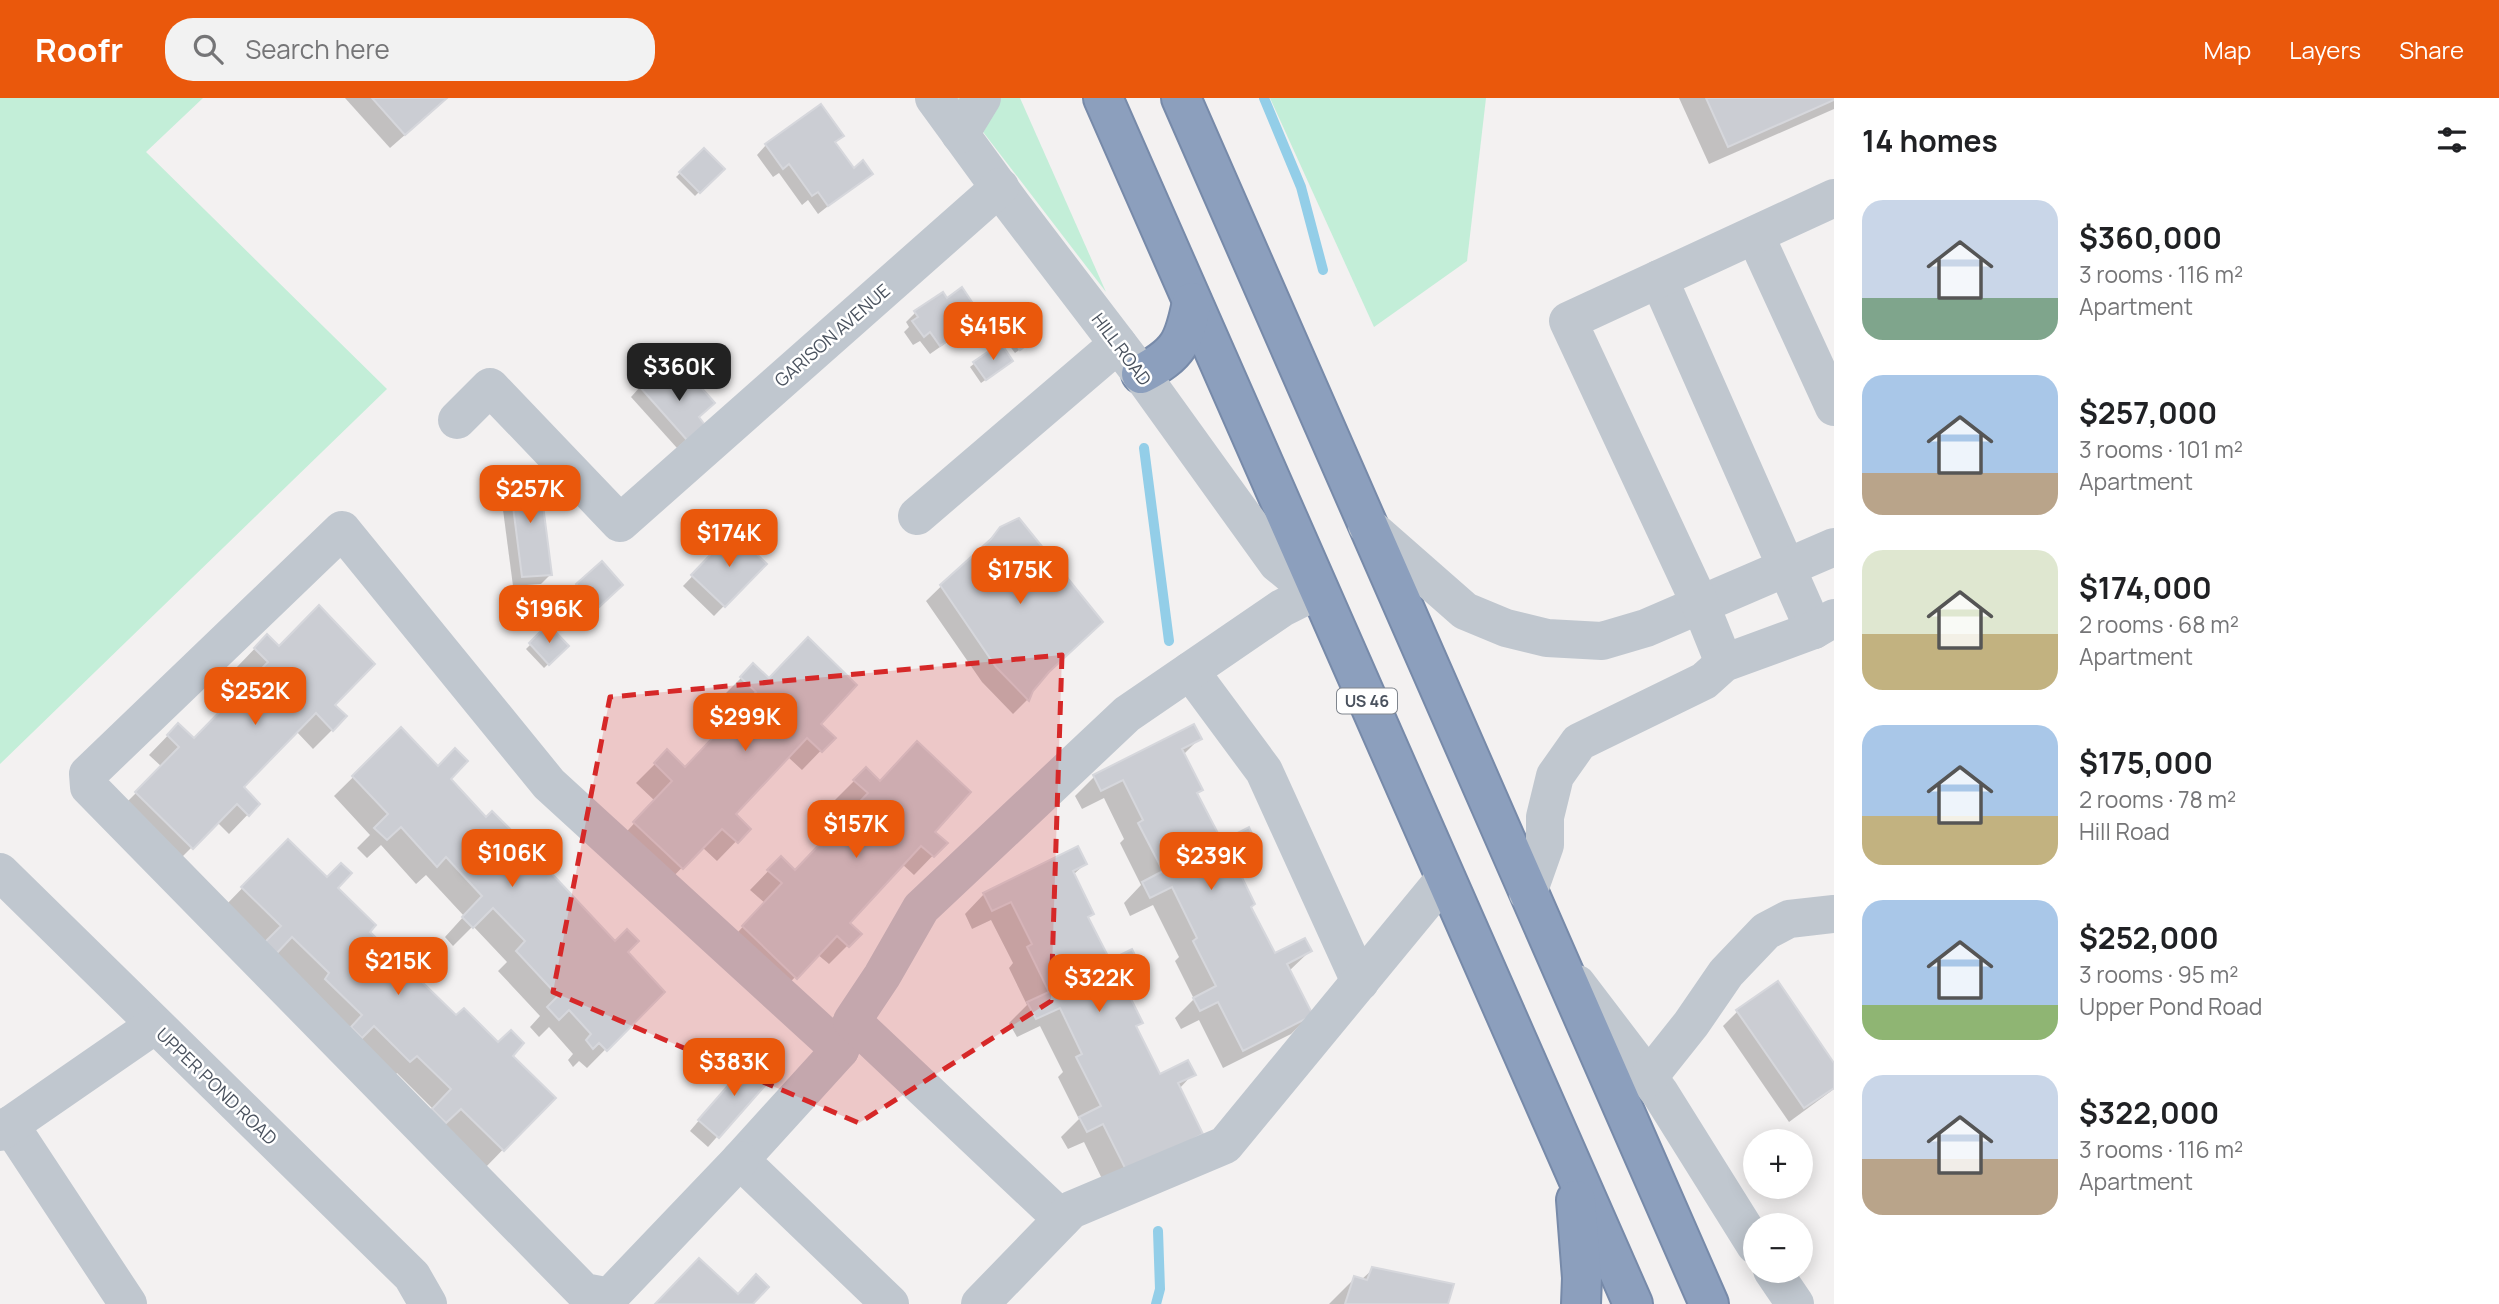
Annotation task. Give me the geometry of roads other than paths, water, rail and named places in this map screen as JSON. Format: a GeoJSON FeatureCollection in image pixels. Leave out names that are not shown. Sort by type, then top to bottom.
{"type":"FeatureCollection","features":[{"type":"Feature","properties":{"kind":"highway","name":"US 46"},"geometry":{"type":"LineString","coordinates":[[1103,98],[1633,1304]]}},
{"type":"Feature","properties":{"kind":"highway"},"geometry":{"type":"LineString","coordinates":[[1181,98],[1709,1304]]}},
{"type":"Feature","properties":{"kind":"highway"},"geometry":{"type":"LineString","coordinates":[[1142,374],[1163,363],[1175,350],[1186,333],[1192,302]]}},
{"type":"Feature","properties":{"kind":"highway"},"geometry":{"type":"LineString","coordinates":[[1574,1170],[1583,1278],[1581,1304]]}},
{"type":"Feature","properties":{"kind":"street","name":"HILL ROAD"},"geometry":{"type":"LineString","coordinates":[[934,98],[1142,374],[1277,563],[1300,582],[1318,590]]}},
{"type":"Feature","properties":{"kind":"street"},"geometry":{"type":"LineString","coordinates":[[960,134],[982,98]]}},
{"type":"Feature","properties":{"kind":"street","name":"GARISON AVENUE"},"geometry":{"type":"LineString","coordinates":[[457,420],[490,387],[620,523],[1000,187]]}},
{"type":"Feature","properties":{"kind":"street"},"geometry":{"type":"LineString","coordinates":[[1724,663],[1701,606],[1568,321],[1834,198]]}},
{"type":"Feature","properties":{"kind":"street"},"geometry":{"type":"LineString","coordinates":[[1755,235],[1834,407]]}},
{"type":"Feature","properties":{"kind":"street"},"geometry":{"type":"LineString","coordinates":[[1528,893],[1545,845],[1545,817],[1555,776],[1580,742],[1704,681],[1724,663],[1824,624],[1787,567],[1659,279]]}},
{"type":"Feature","properties":{"kind":"street"},"geometry":{"type":"LineString","coordinates":[[917,516],[1118,344]]}},
{"type":"Feature","properties":{"kind":"street"},"geometry":{"type":"LineString","coordinates":[[1367,526],[1465,611],[1506,628],[1547,638],[1602,640],[1646,628],[1834,547]]}},
{"type":"Feature","properties":{"kind":"street"},"geometry":{"type":"LineString","coordinates":[[1062,1219],[846,1036],[549,784],[342,530],[88,774],[89,787],[584,1292],[605,1296],[614,1292],[740,1160],[846,1036],[921,908],[1127,714],[1282,608],[1318,590]]}},
{"type":"Feature","properties":{"kind":"street"},"geometry":{"type":"LineString","coordinates":[[1190,671],[1264,771],[1360,982]]}},
{"type":"Feature","properties":{"kind":"street","name":"UPPER POND ROAD"},"geometry":{"type":"LineString","coordinates":[[0,872],[412,1276],[428,1304]]}},
{"type":"Feature","properties":{"kind":"street"},"geometry":{"type":"LineString","coordinates":[[980,1304],[1072,1210],[1225,1145],[1445,878]]}},
{"type":"Feature","properties":{"kind":"street"},"geometry":{"type":"LineString","coordinates":[[1648,1078],[1691,1024],[1726,973],[1766,930],[1789,919],[1834,914]]}},
{"type":"Feature","properties":{"kind":"street"},"geometry":{"type":"LineString","coordinates":[[1556,958],[1648,1078],[1743,1226]]}},
{"type":"Feature","properties":{"kind":"street"},"geometry":{"type":"LineString","coordinates":[[128,1304],[5,1129],[155,1025]]}},
{"type":"Feature","properties":{"kind":"street"},"geometry":{"type":"LineString","coordinates":[[740,1160],[890,1304]]}},
{"type":"Feature","properties":{"kind":"street"},"geometry":{"type":"LineString","coordinates":[[1781,1283],[1795,1304]]}},
{"type":"Feature","properties":{"kind":"waterway"},"geometry":{"type":"LineString","coordinates":[[1264,98],[1301,187],[1323,270]]}},
{"type":"Feature","properties":{"kind":"waterway"},"geometry":{"type":"LineString","coordinates":[[1144,448],[1169,641]]}},
{"type":"Feature","properties":{"kind":"waterway"},"geometry":{"type":"LineString","coordinates":[[1156,1304],[1160,1289],[1158,1231]]}}]}
